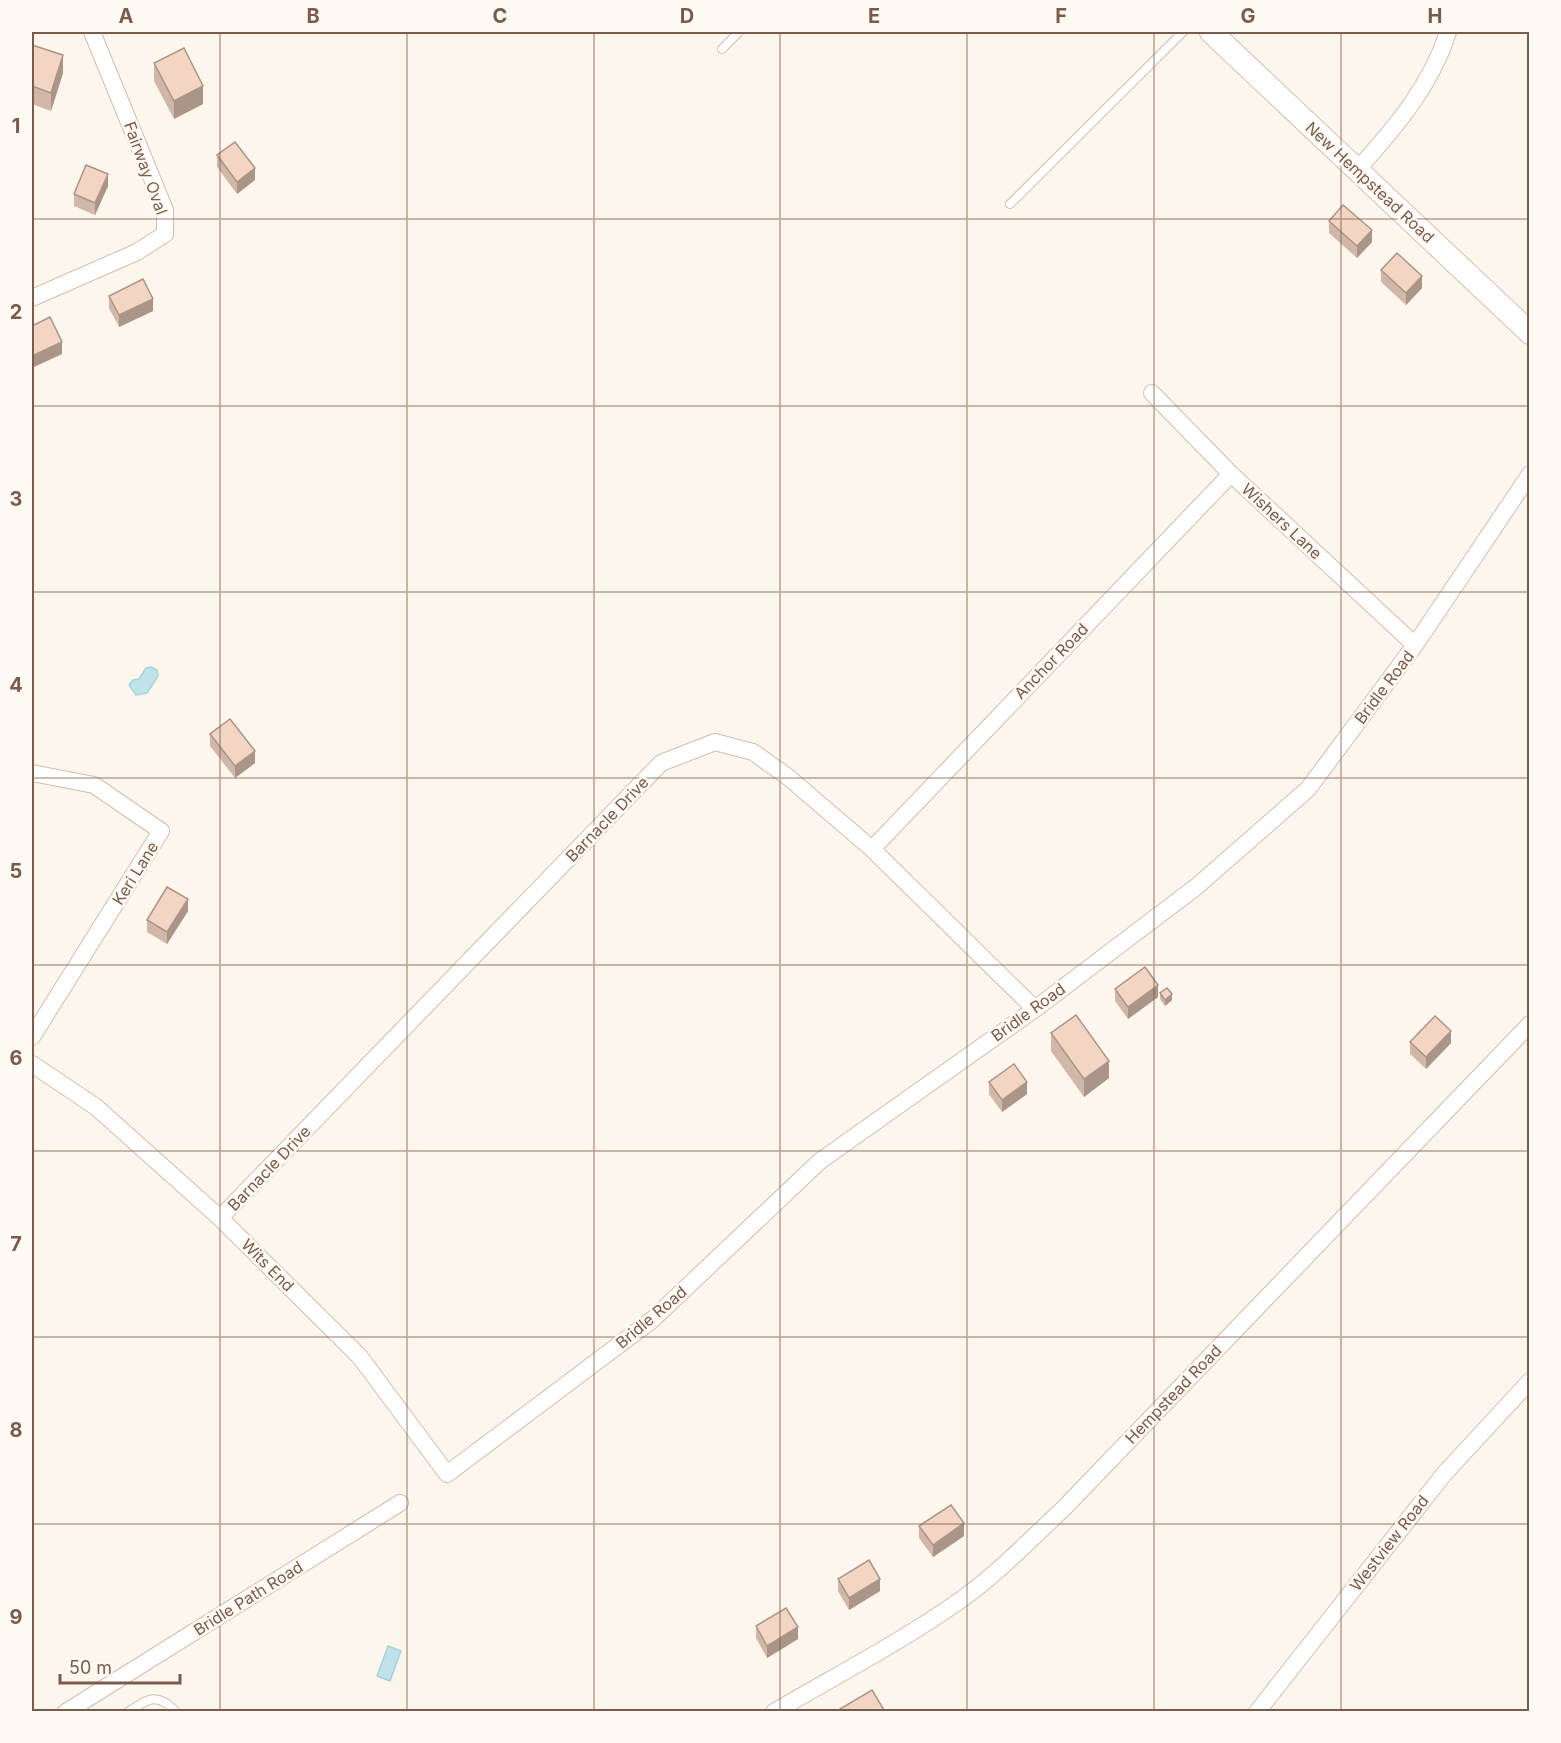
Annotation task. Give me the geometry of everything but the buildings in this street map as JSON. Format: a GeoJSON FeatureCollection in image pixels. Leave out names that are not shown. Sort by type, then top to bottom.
{"type":"FeatureCollection","features":[{"type":"Feature","properties":{"kind":"street","name":"Fairway Oval"},"geometry":{"type":"LineString","coordinates":[[32,298],[137,252],[165,234],[165,210],[92,32]]}},
{"type":"Feature","properties":{"kind":"street","name":"New Hempstead Road"},"geometry":{"type":"LineString","coordinates":[[1211,32],[1530,333]]}},
{"type":"Feature","properties":{"kind":"street"},"geometry":{"type":"LineString","coordinates":[[1357,170],[1402,121],[1423,86],[1448,32]]}},
{"type":"Feature","properties":{"kind":"street","name":"Wishers Lane"},"geometry":{"type":"LineString","coordinates":[[1152,393],[1231,474],[1415,645]]}},
{"type":"Feature","properties":{"kind":"street","name":"Anchor Road"},"geometry":{"type":"LineString","coordinates":[[872,849],[1231,474]]}},
{"type":"Feature","properties":{"kind":"street","name":"Bridle Road"},"geometry":{"type":"LineString","coordinates":[[447,1474],[652,1320],[820,1161],[1035,1009],[1196,887],[1308,789],[1415,645],[1530,474]]}},
{"type":"Feature","properties":{"kind":"street","name":"Barnacle Drive"},"geometry":{"type":"LineString","coordinates":[[220,1218],[662,763],[715,742],[753,752],[788,777],[872,849],[1035,1009]]}},
{"type":"Feature","properties":{"kind":"street","name":"Keri Lane"},"geometry":{"type":"LineString","coordinates":[[32,774],[94,785],[161,831],[32,1037]]}},
{"type":"Feature","properties":{"kind":"street","name":"Hempstead Road"},"geometry":{"type":"LineString","coordinates":[[774,1712],[909,1633],[963,1598],[1011,1558],[1064,1508],[1530,1024]]}},
{"type":"Feature","properties":{"kind":"street","name":"Wits End"},"geometry":{"type":"LineString","coordinates":[[32,1064],[96,1107],[220,1218],[360,1357],[447,1474]]}},
{"type":"Feature","properties":{"kind":"street","name":"Westview Road"},"geometry":{"type":"LineString","coordinates":[[1257,1712],[1444,1474],[1530,1381]]}},
{"type":"Feature","properties":{"kind":"street","name":"Bridle Path Road"},"geometry":{"type":"LineString","coordinates":[[66,1712],[400,1503]]}},
{"type":"Feature","properties":{"kind":"lane"},"geometry":{"type":"LineString","coordinates":[[722,49],[739,32]]}},
{"type":"Feature","properties":{"kind":"lane"},"geometry":{"type":"LineString","coordinates":[[1010,204],[1183,32]]}},
{"type":"Feature","properties":{"kind":"lane"},"geometry":{"type":"LineString","coordinates":[[128,1712],[150,1699],[165,1700],[176,1712]]}},
{"type":"Feature","properties":{"kind":"water"},"geometry":{"type":"Polygon","coordinates":[[[151,667],[157,670],[158,676],[147,693],[136,695],[129,685],[133,680],[139,679],[146,668],[151,667]]]}},
{"type":"Feature","properties":{"kind":"water"},"geometry":{"type":"Polygon","coordinates":[[[388,1646],[401,1651],[390,1681],[377,1676],[388,1646]]]}}]}
